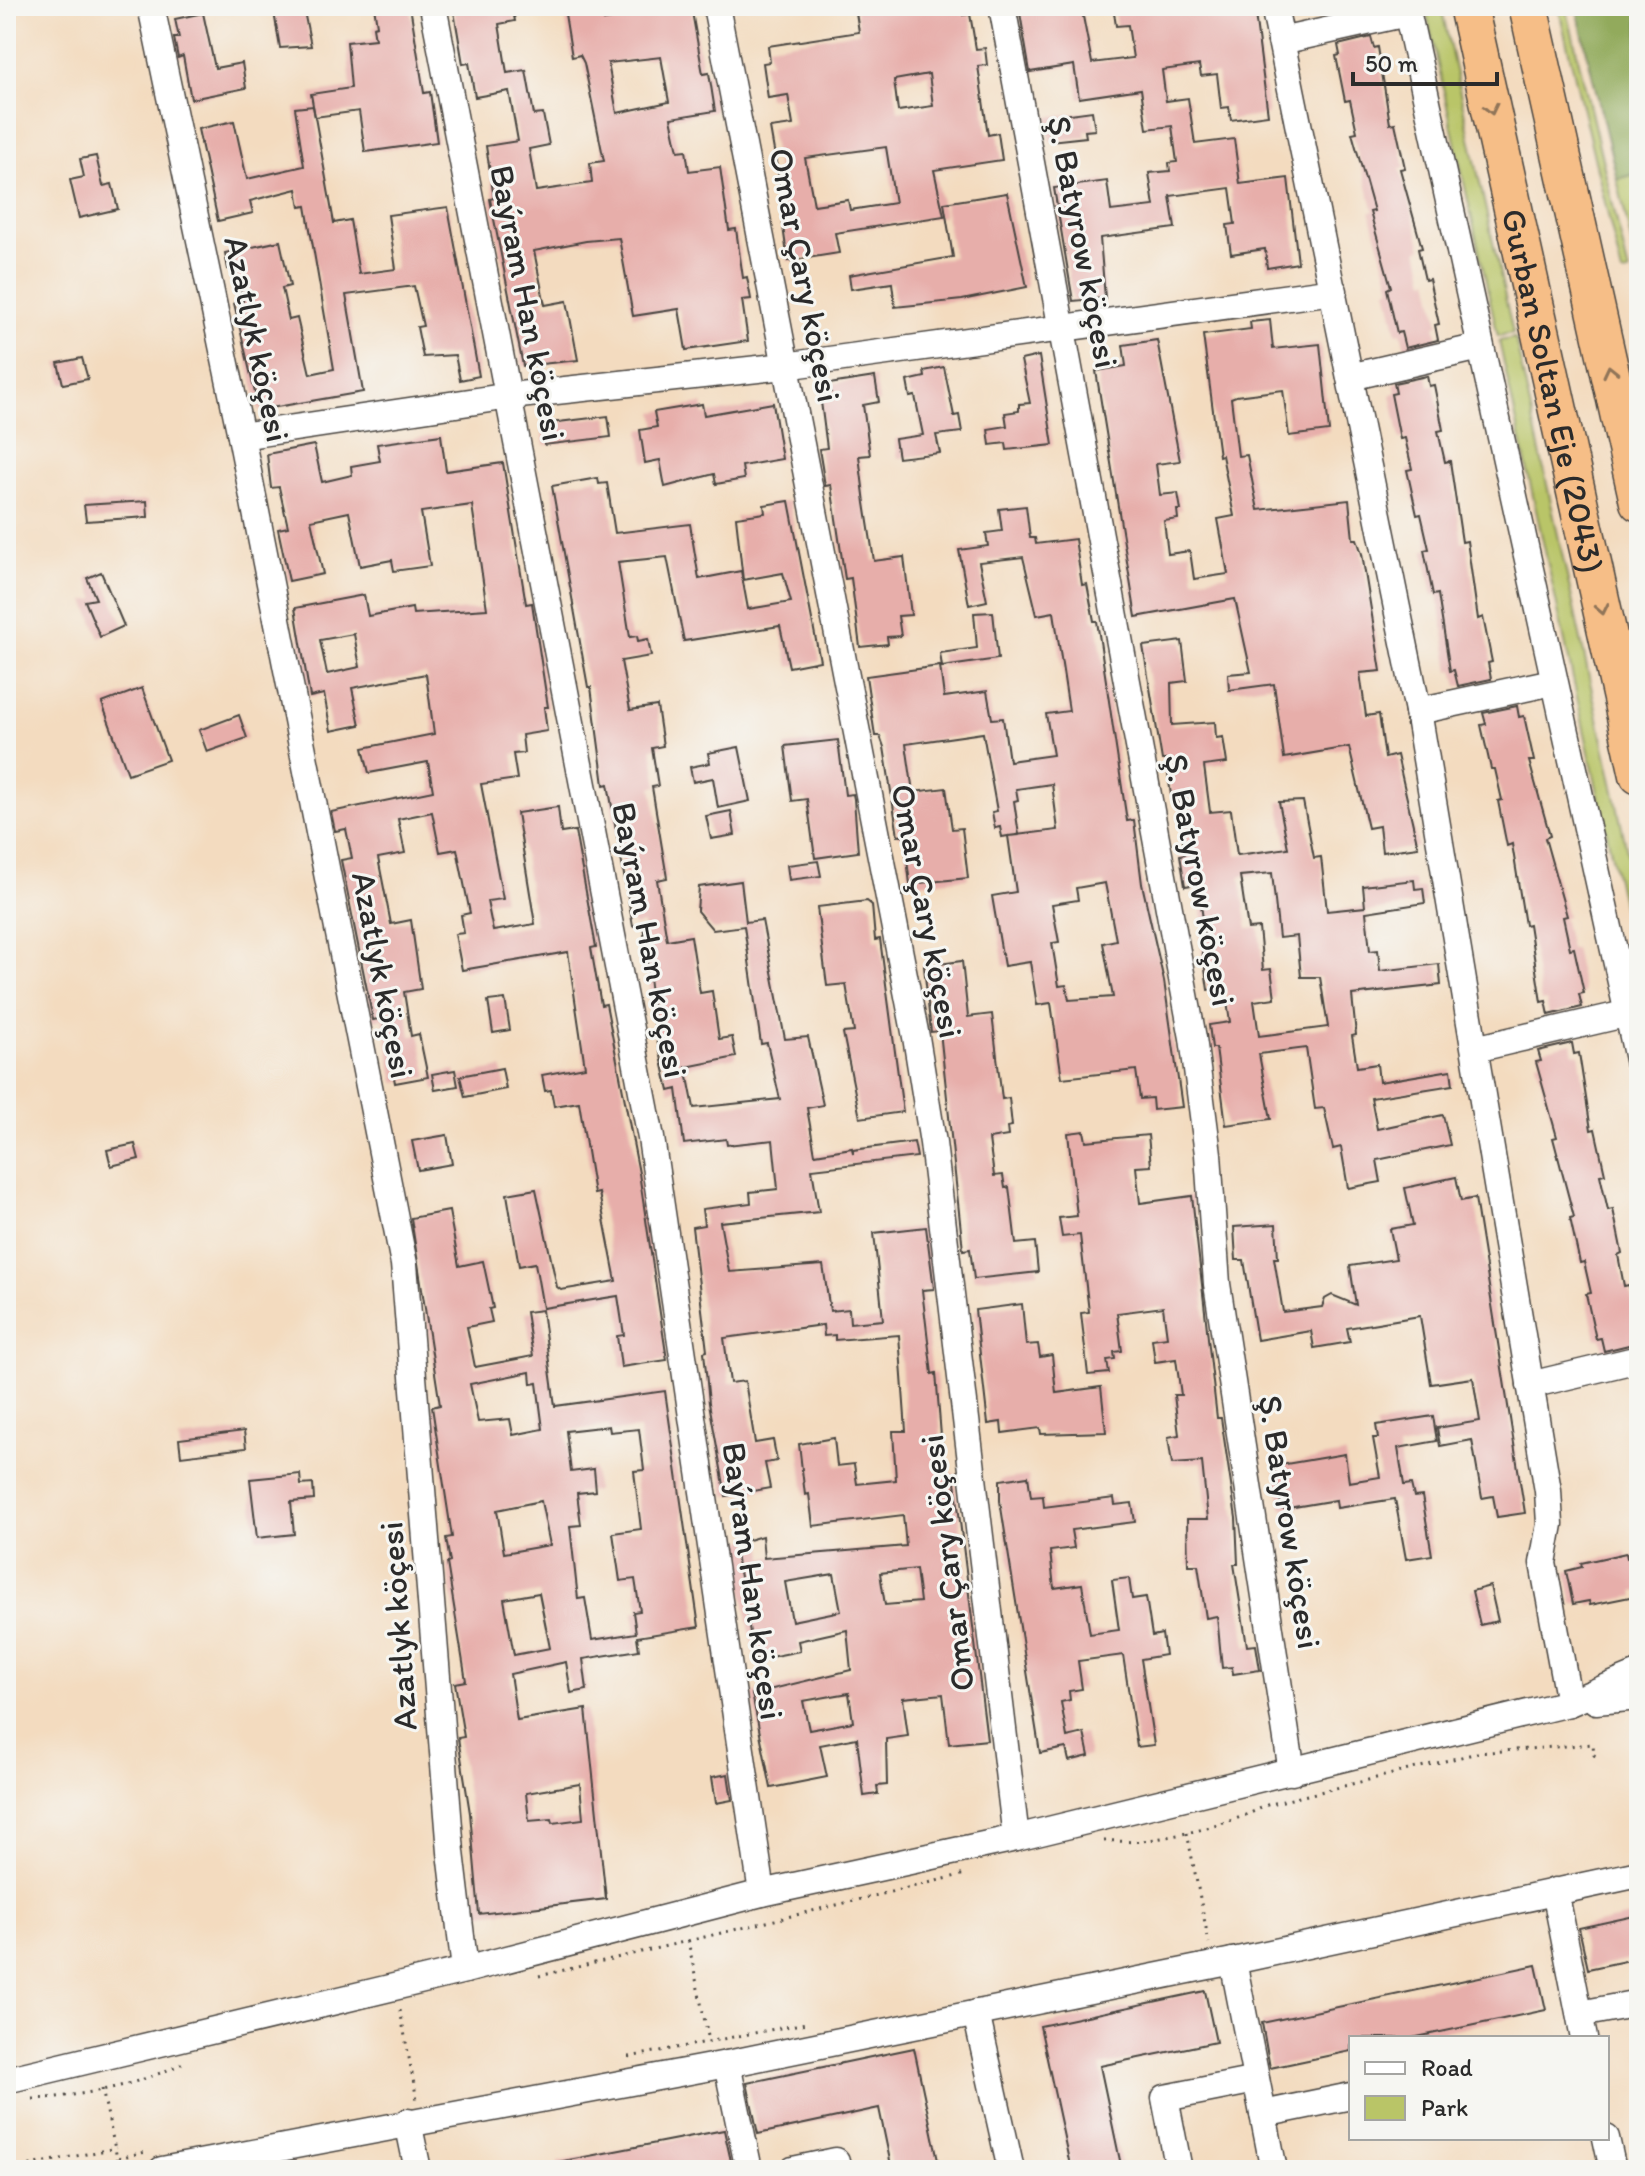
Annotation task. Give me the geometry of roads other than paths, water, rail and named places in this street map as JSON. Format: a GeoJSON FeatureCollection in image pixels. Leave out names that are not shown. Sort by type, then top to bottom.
{"type":"FeatureCollection","features":[{"type":"Feature","properties":{"kind":"highway","name":"Gurban Soltan Eje (2043)"},"geometry":{"type":"LineString","coordinates":[[1468,6],[1639,775]]}},
{"type":"Feature","properties":{"kind":"highway","name":"Gurban Soltan Eje (2043)"},"geometry":{"type":"LineString","coordinates":[[1528,6],[1639,502]]}},
{"type":"Feature","properties":{"kind":"street","name":"Azatlyk köçesi"},"geometry":{"type":"LineString","coordinates":[[151,6],[241,436],[404,1264],[451,1852],[465,1970]]}},
{"type":"Feature","properties":{"kind":"street","name":"Baýram Han köçesi"},"geometry":{"type":"LineString","coordinates":[[433,6],[651,1138],[762,1893]]}},
{"type":"Feature","properties":{"kind":"street","name":"Omar Çary köçesi"},"geometry":{"type":"LineString","coordinates":[[716,6],[916,1037],[933,1143],[1016,1838]]}},
{"type":"Feature","properties":{"kind":"street","name":"Ş. Batyrow köçesi"},"geometry":{"type":"LineString","coordinates":[[1002,6],[1064,326],[1113,616],[1193,1038],[1208,1154],[1216,1272],[1292,1772]]}},
{"type":"Feature","properties":{"kind":"street"},"geometry":{"type":"LineString","coordinates":[[1274,6],[1418,711],[1548,1491],[1550,1524],[1543,1563],[1544,1577],[1569,1703]]}},
{"type":"Feature","properties":{"kind":"street"},"geometry":{"type":"LineString","coordinates":[[1281,41],[1406,9],[1639,1064]]}},
{"type":"Feature","properties":{"kind":"street"},"geometry":{"type":"LineString","coordinates":[[241,436],[510,396],[785,366],[1334,291]]}},
{"type":"Feature","properties":{"kind":"street"},"geometry":{"type":"LineString","coordinates":[[1350,377],[1480,347]]}},
{"type":"Feature","properties":{"kind":"street"},"geometry":{"type":"LineString","coordinates":[[1418,711],[1553,682]]}},
{"type":"Feature","properties":{"kind":"street"},"geometry":{"type":"LineString","coordinates":[[1475,1049],[1629,1013]]}},
{"type":"Feature","properties":{"kind":"street"},"geometry":{"type":"LineString","coordinates":[[1530,1385],[1639,1359]]}},
{"type":"Feature","properties":{"kind":"street"},"geometry":{"type":"LineString","coordinates":[[12,2090],[762,1893],[1016,1838],[1569,1703],[1639,1674]]}},
{"type":"Feature","properties":{"kind":"street"},"geometry":{"type":"LineString","coordinates":[[1569,1703],[1639,1697]]}},
{"type":"Feature","properties":{"kind":"street"},"geometry":{"type":"LineString","coordinates":[[160,2160],[413,2111],[727,2064],[1639,1874]]}},
{"type":"Feature","properties":{"kind":"street"},"geometry":{"type":"LineString","coordinates":[[1555,1891],[1582,2026],[1639,2003]]}},
{"type":"Feature","properties":{"kind":"street"},"geometry":{"type":"LineString","coordinates":[[1233,1961],[1274,2170]]}},
{"type":"Feature","properties":{"kind":"street"},"geometry":{"type":"LineString","coordinates":[[976,2013],[1011,2170]]}},
{"type":"Feature","properties":{"kind":"street"},"geometry":{"type":"LineString","coordinates":[[727,2064],[749,2170]]}},
{"type":"Feature","properties":{"kind":"street"},"geometry":{"type":"LineString","coordinates":[[1179,2170],[1165,2098],[1256,2080]]}},
{"type":"Feature","properties":{"kind":"street"},"geometry":{"type":"LineString","coordinates":[[1263,2114],[1349,2096]]}},
{"type":"Feature","properties":{"kind":"street"},"geometry":{"type":"LineString","coordinates":[[413,2111],[418,2170]]}},
{"type":"Feature","properties":{"kind":"street"},"geometry":{"type":"LineString","coordinates":[[1606,2140],[1613,2170]]}},
{"type":"Feature","properties":{"kind":"street"},"geometry":{"type":"LineString","coordinates":[[793,2170],[836,2161],[838,2170]]}}]}
